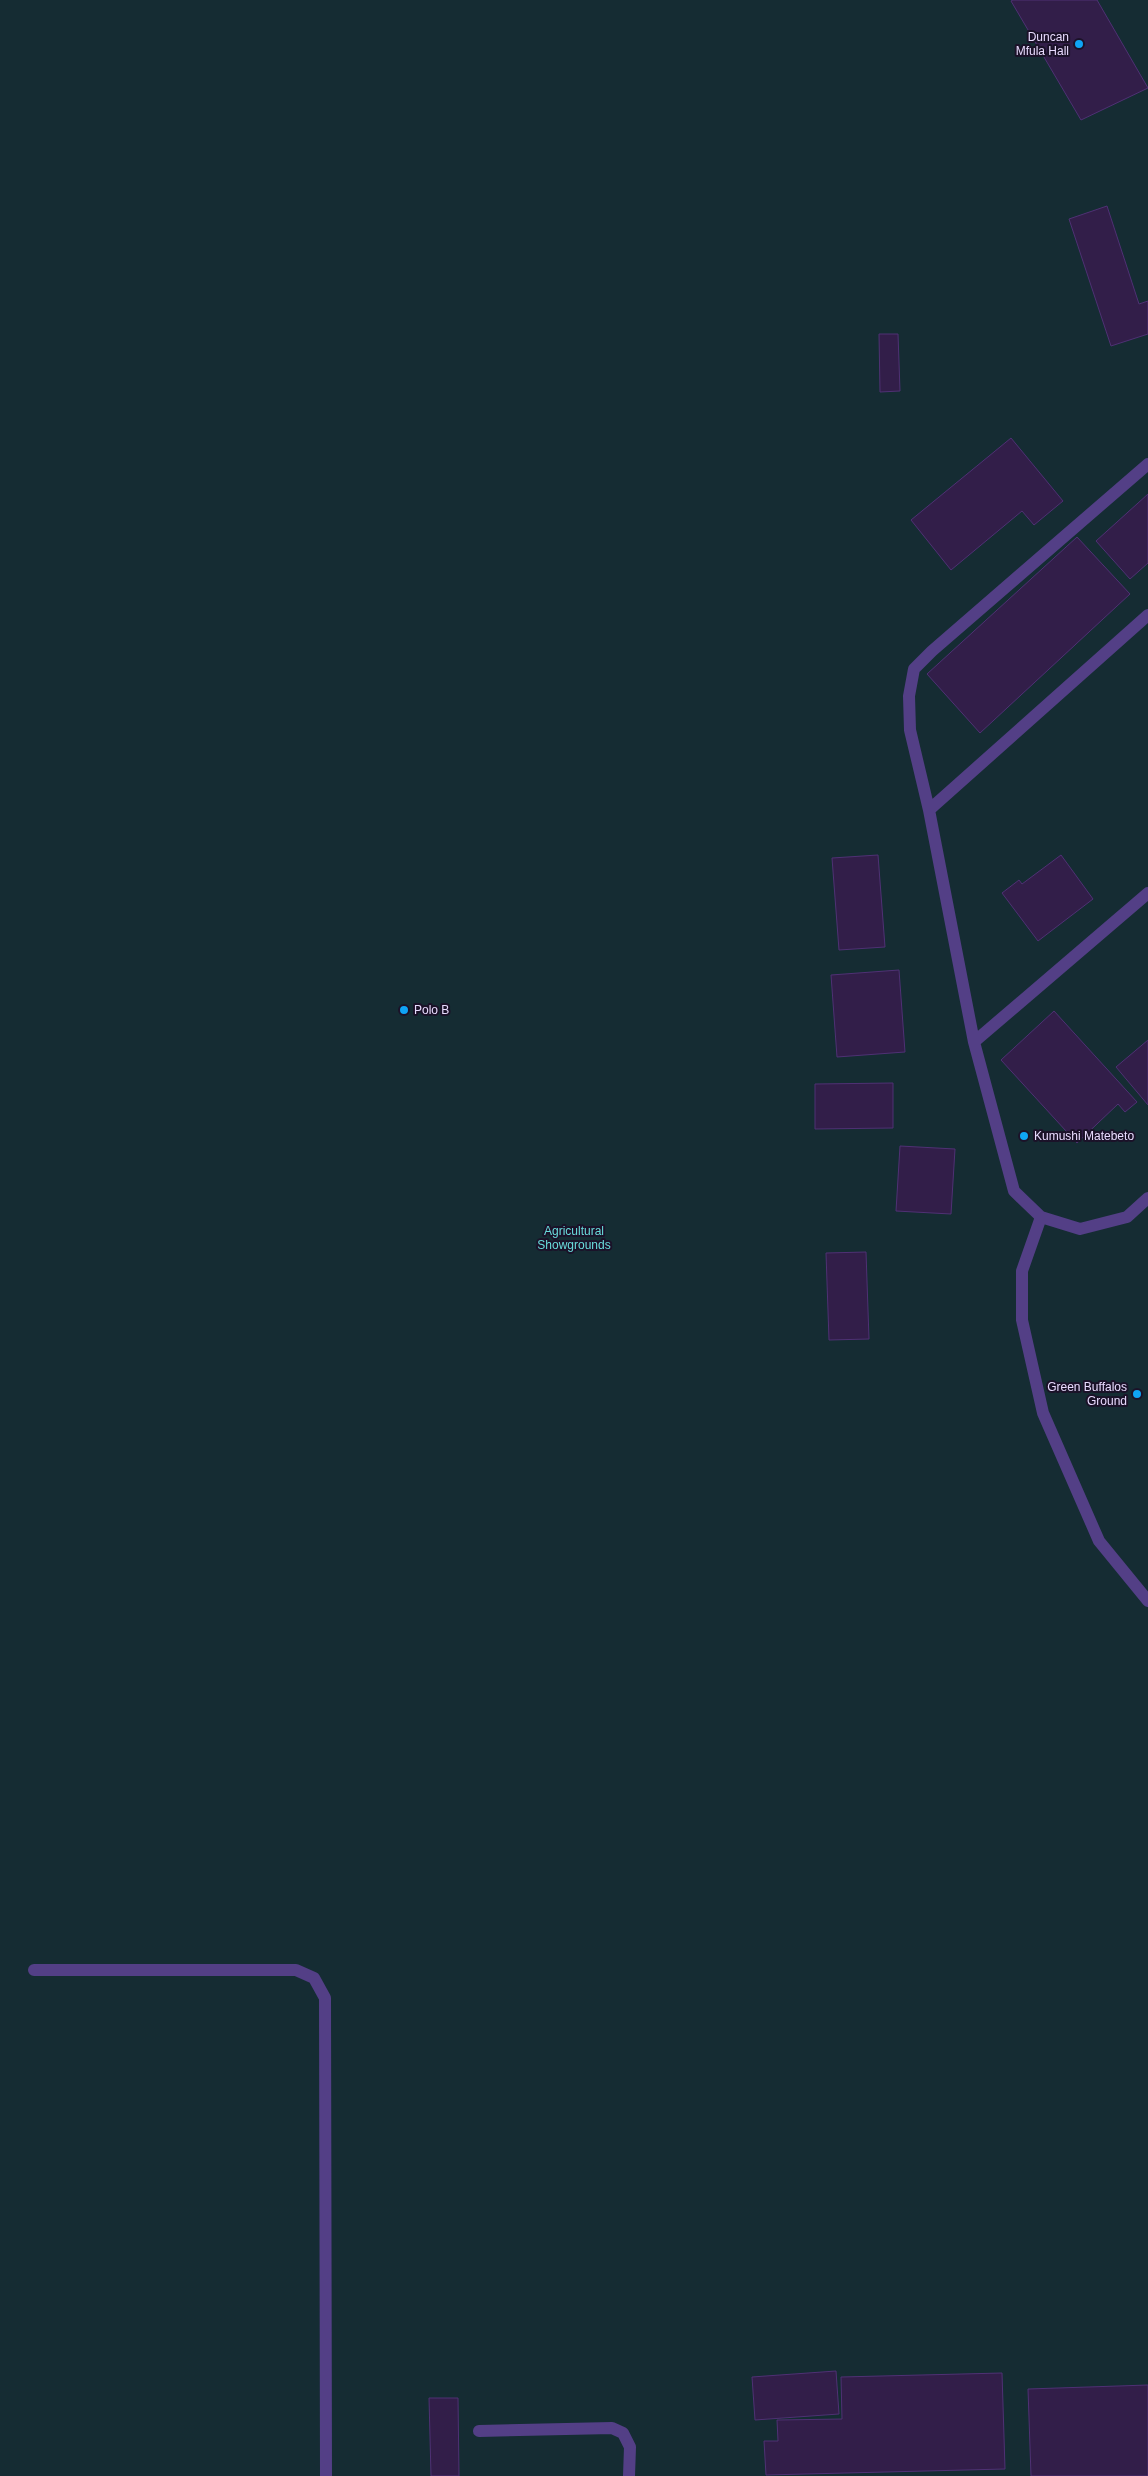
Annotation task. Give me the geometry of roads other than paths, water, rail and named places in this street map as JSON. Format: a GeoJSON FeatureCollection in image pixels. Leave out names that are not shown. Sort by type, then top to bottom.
{"type":"FeatureCollection","features":[{"type":"Feature","properties":{"kind":"lane"},"geometry":{"type":"LineString","coordinates":[[1148,464],[914,668],[909,696],[910,730],[930,810],[974,1042],[1014,1191],[1041,1217],[1080,1229],[1127,1217],[1148,1198]]}},
{"type":"Feature","properties":{"kind":"lane"},"geometry":{"type":"LineString","coordinates":[[930,810],[1148,615]]}},
{"type":"Feature","properties":{"kind":"lane"},"geometry":{"type":"LineString","coordinates":[[974,1042],[1148,893]]}},
{"type":"Feature","properties":{"kind":"lane"},"geometry":{"type":"LineString","coordinates":[[1041,1217],[1022,1271],[1022,1320],[1043,1413],[1099,1541],[1148,1601]]}},
{"type":"Feature","properties":{"kind":"lane"},"geometry":{"type":"LineString","coordinates":[[34,1970],[296,1970],[314,1978],[325,1998],[326,2476]]}},
{"type":"Feature","properties":{"kind":"lane"},"geometry":{"type":"LineString","coordinates":[[479,2431],[612,2428],[623,2433],[630,2447],[630,2476]]}},
{"type":"Feature","properties":{"kind":"place","name":"Duncan Mfula Hall"},"geometry":{"type":"Point","coordinates":[1079,44]}},
{"type":"Feature","properties":{"kind":"place","name":"Polo B"},"geometry":{"type":"Point","coordinates":[404,1010]}},
{"type":"Feature","properties":{"kind":"place","name":"Kumushi Matebeto"},"geometry":{"type":"Point","coordinates":[1024,1136]}},
{"type":"Feature","properties":{"kind":"place","name":"Green Buffalos Ground"},"geometry":{"type":"Point","coordinates":[1137,1394]}},
{"type":"Feature","properties":{"kind":"park label","name":"Agricultural Showgrounds"},"geometry":{"type":"Point","coordinates":[574,1238]}}]}
